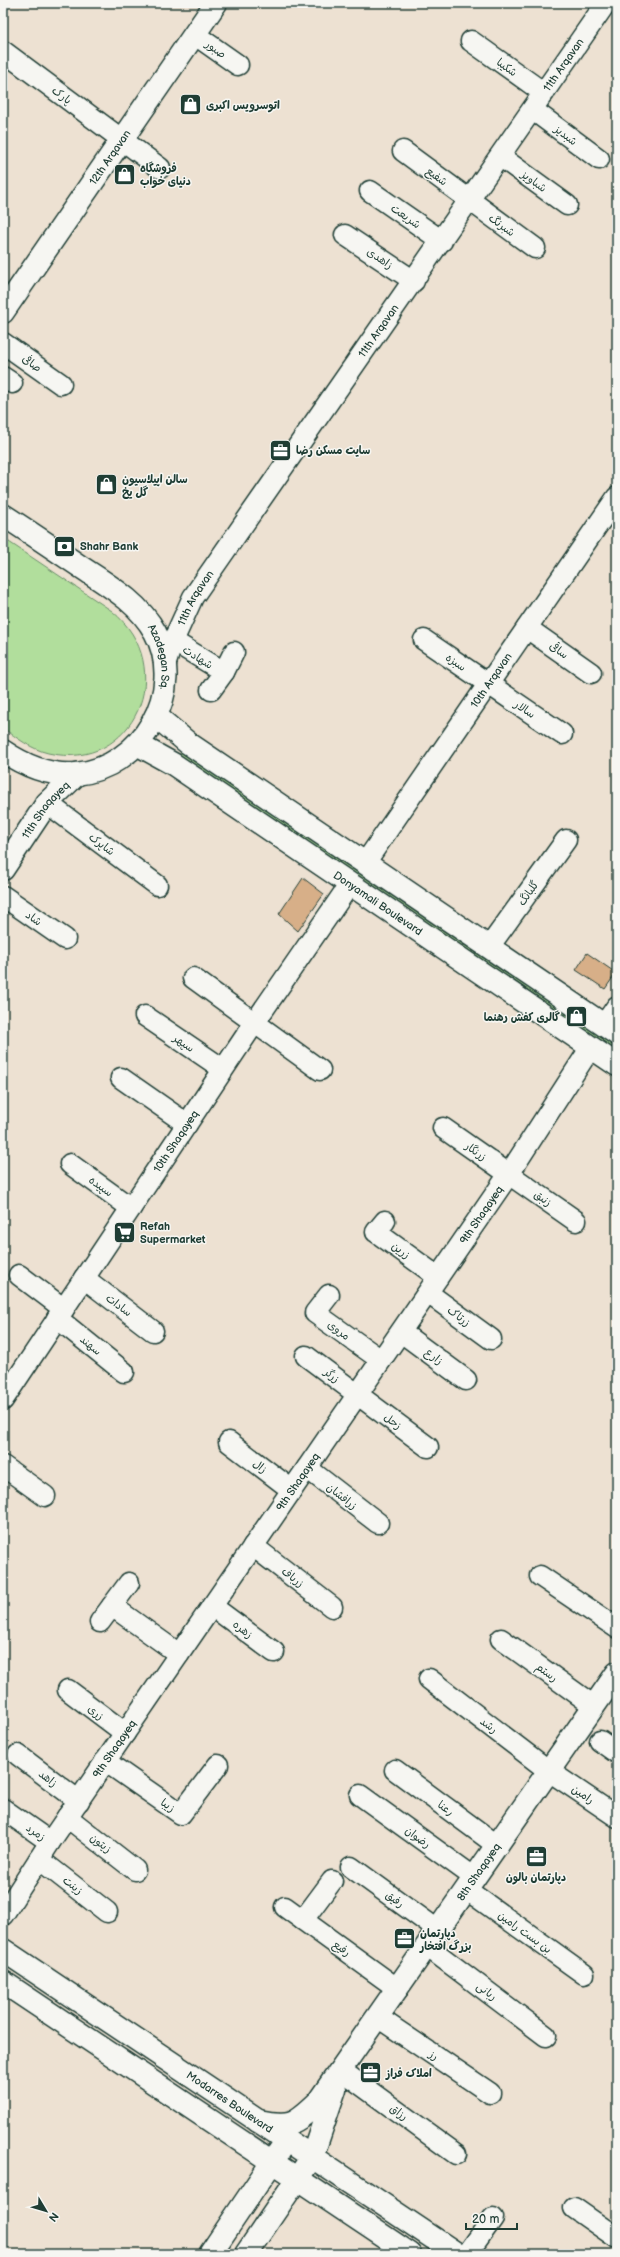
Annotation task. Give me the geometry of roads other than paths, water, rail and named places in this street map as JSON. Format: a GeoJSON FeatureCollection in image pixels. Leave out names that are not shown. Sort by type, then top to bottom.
{"type":"FeatureCollection","features":[{"type":"Feature","properties":{"kind":"main road","name":"12th Arqavan"},"geometry":{"type":"LineString","coordinates":[[3,312],[216,3]]}},
{"type":"Feature","properties":{"kind":"main road","name":"Azadegan Sq."},"geometry":{"type":"LineString","coordinates":[[3,514],[135,606],[155,633],[165,666],[165,683],[156,716],[137,744],[110,764],[77,774],[43,771],[27,766],[3,751]]}},
{"type":"Feature","properties":{"kind":"main road"},"geometry":{"type":"LineString","coordinates":[[156,716],[188,743],[611,1030]]}},
{"type":"Feature","properties":{"kind":"main road","name":"Donyamali Boulevard"},"geometry":{"type":"LineString","coordinates":[[137,744],[173,764],[617,1065]]}},
{"type":"Feature","properties":{"kind":"main road","name":"11th Shaqayeq"},"geometry":{"type":"LineString","coordinates":[[3,869],[47,803],[77,774]]}},
{"type":"Feature","properties":{"kind":"main road","name":"8th Shaqayeq"},"geometry":{"type":"LineString","coordinates":[[258,2121],[282,2125],[294,2122],[318,2102],[342,2071],[379,2018],[617,1673]]}},
{"type":"Feature","properties":{"kind":"main road","name":"Modarres Boulevard"},"geometry":{"type":"LineString","coordinates":[[3,1950],[457,2254]]}},
{"type":"Feature","properties":{"kind":"main road"},"geometry":{"type":"LineString","coordinates":[[3,1982],[410,2254]]}},
{"type":"Feature","properties":{"kind":"main road","name":"8th Shaqayeq"},"geometry":{"type":"LineString","coordinates":[[246,2254],[312,2156],[342,2071]]}},
{"type":"Feature","properties":{"kind":"main road"},"geometry":{"type":"LineString","coordinates":[[210,2254],[287,2140]]}},
{"type":"Feature","properties":{"kind":"street","name":"11th Arqavan"},"geometry":{"type":"LineString","coordinates":[[165,666],[173,641],[193,597],[501,157],[606,3]]}},
{"type":"Feature","properties":{"kind":"street","name":"صبور"},"geometry":{"type":"LineString","coordinates":[[194,34],[238,65]]}},
{"type":"Feature","properties":{"kind":"street","name":"شکیبا"},"geometry":{"type":"LineString","coordinates":[[471,41],[544,93]]}},
{"type":"Feature","properties":{"kind":"street","name":"پارک"},"geometry":{"type":"LineString","coordinates":[[3,51],[160,168]]}},
{"type":"Feature","properties":{"kind":"street","name":"شبدیز"},"geometry":{"type":"LineString","coordinates":[[533,110],[599,159]]}},
{"type":"Feature","properties":{"kind":"street","name":"شفیع"},"geometry":{"type":"LineString","coordinates":[[403,151],[470,201]]}},
{"type":"Feature","properties":{"kind":"street","name":"شباویز"},"geometry":{"type":"LineString","coordinates":[[501,157],[566,205]]}},
{"type":"Feature","properties":{"kind":"street","name":"شریعت"},"geometry":{"type":"LineString","coordinates":[[370,191],[442,241]]}},
{"type":"Feature","properties":{"kind":"street","name":"شبرنگ"},"geometry":{"type":"LineString","coordinates":[[470,201],[534,248]]}},
{"type":"Feature","properties":{"kind":"street","name":"زاهدی"},"geometry":{"type":"LineString","coordinates":[[345,235],[414,282]]}},
{"type":"Feature","properties":{"kind":"street","name":"صافی"},"geometry":{"type":"LineString","coordinates":[[3,343],[61,384]]}},
{"type":"Feature","properties":{"kind":"street","name":"10th Arqavan"},"geometry":{"type":"LineString","coordinates":[[365,863],[617,497]]}},
{"type":"Feature","properties":{"kind":"street","name":"ساقی"},"geometry":{"type":"LineString","coordinates":[[527,628],[591,673]]}},
{"type":"Feature","properties":{"kind":"street","name":"سبزه"},"geometry":{"type":"LineString","coordinates":[[424,640],[488,684]]}},
{"type":"Feature","properties":{"kind":"street","name":"شهادت"},"geometry":{"type":"LineString","coordinates":[[173,641],[224,672]]}},
{"type":"Feature","properties":{"kind":"street"},"geometry":{"type":"LineString","coordinates":[[211,690],[224,672],[234,652]]}},
{"type":"Feature","properties":{"kind":"street","name":"سالار"},"geometry":{"type":"LineString","coordinates":[[488,684],[562,734]]}},
{"type":"Feature","properties":{"kind":"street","name":"شاپرک"},"geometry":{"type":"LineString","coordinates":[[47,803],[157,886]]}},
{"type":"Feature","properties":{"kind":"street","name":"گلبانگ"},"geometry":{"type":"LineString","coordinates":[[489,947],[566,840]]}},
{"type":"Feature","properties":{"kind":"street","name":"10th Shaqayeq"},"geometry":{"type":"LineString","coordinates":[[6,1387],[60,1314],[255,1022],[350,884]]}},
{"type":"Feature","properties":{"kind":"street","name":"شاد"},"geometry":{"type":"LineString","coordinates":[[3,896],[64,939]]}},
{"type":"Feature","properties":{"kind":"street"},"geometry":{"type":"LineString","coordinates":[[194,978],[320,1070]]}},
{"type":"Feature","properties":{"kind":"street"},"geometry":{"type":"LineString","coordinates":[[611,1030],[617,1006]]}},
{"type":"Feature","properties":{"kind":"street","name":"سپهر"},"geometry":{"type":"LineString","coordinates":[[145,1016],[224,1069]]}},
{"type":"Feature","properties":{"kind":"street","name":"9th Shaqayeq"},"geometry":{"type":"LineString","coordinates":[[3,1915],[38,1859],[509,1174],[591,1047]]}},
{"type":"Feature","properties":{"kind":"street"},"geometry":{"type":"LineString","coordinates":[[122,1078],[187,1124]]}},
{"type":"Feature","properties":{"kind":"street","name":"زرنگار"},"geometry":{"type":"LineString","coordinates":[[443,1128],[509,1174]]}},
{"type":"Feature","properties":{"kind":"street","name":"سپیده"},"geometry":{"type":"LineString","coordinates":[[70,1164],[131,1208]]}},
{"type":"Feature","properties":{"kind":"street","name":"زنبق"},"geometry":{"type":"LineString","coordinates":[[509,1174],[576,1221]]}},
{"type":"Feature","properties":{"kind":"street","name":"زرین"},"geometry":{"type":"LineString","coordinates":[[385,1221],[376,1232],[433,1285]]}},
{"type":"Feature","properties":{"kind":"street","name":"سهند"},"geometry":{"type":"LineString","coordinates":[[19,1275],[124,1372]]}},
{"type":"Feature","properties":{"kind":"street","name":"سادات"},"geometry":{"type":"LineString","coordinates":[[84,1278],[153,1331]]}},
{"type":"Feature","properties":{"kind":"street","name":"زرتاک"},"geometry":{"type":"LineString","coordinates":[[433,1285],[491,1339]]}},
{"type":"Feature","properties":{"kind":"street","name":"مروی"},"geometry":{"type":"LineString","coordinates":[[329,1295],[315,1313],[381,1360]]}},
{"type":"Feature","properties":{"kind":"street","name":"زارع"},"geometry":{"type":"LineString","coordinates":[[401,1332],[466,1380]]}},
{"type":"Feature","properties":{"kind":"street","name":"زرگر"},"geometry":{"type":"LineString","coordinates":[[306,1356],[357,1395]]}},
{"type":"Feature","properties":{"kind":"street","name":"زحل"},"geometry":{"type":"LineString","coordinates":[[357,1395],[428,1447]]}},
{"type":"Feature","properties":{"kind":"street","name":"زال"},"geometry":{"type":"LineString","coordinates":[[229,1442],[292,1490]]}},
{"type":"Feature","properties":{"kind":"street"},"geometry":{"type":"LineString","coordinates":[[3,1466],[45,1496]]}},
{"type":"Feature","properties":{"kind":"street","name":"زرافشان"},"geometry":{"type":"LineString","coordinates":[[307,1468],[378,1523]]}},
{"type":"Feature","properties":{"kind":"street","name":"زرباف"},"geometry":{"type":"LineString","coordinates":[[253,1546],[332,1607]]}},
{"type":"Feature","properties":{"kind":"street"},"geometry":{"type":"LineString","coordinates":[[540,1576],[617,1628]]}},
{"type":"Feature","properties":{"kind":"street"},"geometry":{"type":"LineString","coordinates":[[100,1622],[129,1582]]}},
{"type":"Feature","properties":{"kind":"street"},"geometry":{"type":"LineString","coordinates":[[112,1606],[179,1654]]}},
{"type":"Feature","properties":{"kind":"street","name":"زهره"},"geometry":{"type":"LineString","coordinates":[[212,1606],[274,1652]]}},
{"type":"Feature","properties":{"kind":"street","name":"رستم"},"geometry":{"type":"LineString","coordinates":[[501,1639],[594,1706]]}},
{"type":"Feature","properties":{"kind":"street","name":"رشد"},"geometry":{"type":"LineString","coordinates":[[429,1679],[549,1771]]}},
{"type":"Feature","properties":{"kind":"street","name":"زری"},"geometry":{"type":"LineString","coordinates":[[68,1690],[125,1733]]}},
{"type":"Feature","properties":{"kind":"street"},"geometry":{"type":"LineString","coordinates":[[600,1742],[617,1753]]}},
{"type":"Feature","properties":{"kind":"street","name":"زاهد"},"geometry":{"type":"LineString","coordinates":[[18,1755],[79,1800]]}},
{"type":"Feature","properties":{"kind":"street","name":"زیبا"},"geometry":{"type":"LineString","coordinates":[[105,1761],[181,1814],[218,1766]]}},
{"type":"Feature","properties":{"kind":"street","name":"رعنا"},"geometry":{"type":"LineString","coordinates":[[395,1770],[498,1846]]}},
{"type":"Feature","properties":{"kind":"street","name":"رامین"},"geometry":{"type":"LineString","coordinates":[[549,1771],[617,1817]]}},
{"type":"Feature","properties":{"kind":"street","name":"رضوان"},"geometry":{"type":"LineString","coordinates":[[360,1795],[471,1884]]}},
{"type":"Feature","properties":{"kind":"street","name":"زمرد"},"geometry":{"type":"LineString","coordinates":[[3,1809],[50,1842]]}},
{"type":"Feature","properties":{"kind":"street","name":"زیتون"},"geometry":{"type":"LineString","coordinates":[[67,1817],[135,1870]]}},
{"type":"Feature","properties":{"kind":"street","name":"زینت"},"geometry":{"type":"LineString","coordinates":[[38,1859],[107,1912]]}},
{"type":"Feature","properties":{"kind":"street","name":"رفیق"},"geometry":{"type":"LineString","coordinates":[[351,1867],[433,1939]]}},
{"type":"Feature","properties":{"kind":"street"},"geometry":{"type":"LineString","coordinates":[[303,1920],[332,1881]]}},
{"type":"Feature","properties":{"kind":"street","name":"بن بست رامین"},"geometry":{"type":"LineString","coordinates":[[471,1884],[584,1974]]}},
{"type":"Feature","properties":{"kind":"street","name":"رفیع"},"geometry":{"type":"LineString","coordinates":[[285,1907],[398,1989]]}},
{"type":"Feature","properties":{"kind":"street","name":"ربانی"},"geometry":{"type":"LineString","coordinates":[[433,1939],[546,2036]]}},
{"type":"Feature","properties":{"kind":"street","name":"رز"},"geometry":{"type":"LineString","coordinates":[[379,2018],[490,2093]]}},
{"type":"Feature","properties":{"kind":"street","name":"رزاق"},"geometry":{"type":"LineString","coordinates":[[342,2071],[456,2154]]}},
{"type":"Feature","properties":{"kind":"street"},"geometry":{"type":"LineString","coordinates":[[574,2208],[617,2238]]}},
{"type":"Feature","properties":{"kind":"street"},"geometry":{"type":"LineString","coordinates":[[467,2254],[493,2218]]}},
{"type":"Feature","properties":{"kind":"place","name":"اتوسرویس اکبری"},"geometry":{"type":"Point","coordinates":[191,105]}},
{"type":"Feature","properties":{"kind":"place","name":"فروشگاه دنیای خواب"},"geometry":{"type":"Point","coordinates":[124,174]}},
{"type":"Feature","properties":{"kind":"place","name":"سایت مسکن رضا"},"geometry":{"type":"Point","coordinates":[281,450]}},
{"type":"Feature","properties":{"kind":"place","name":"سالن اپیلاسیون گل یخ"},"geometry":{"type":"Point","coordinates":[106,485]}},
{"type":"Feature","properties":{"kind":"place","name":"Shahr Bank"},"geometry":{"type":"Point","coordinates":[65,546]}},
{"type":"Feature","properties":{"kind":"place","name":"گالری کفش رهنما"},"geometry":{"type":"Point","coordinates":[576,1017]}},
{"type":"Feature","properties":{"kind":"place","name":"Refah Supermarket"},"geometry":{"type":"Point","coordinates":[125,1232]}},
{"type":"Feature","properties":{"kind":"place","name":"دپارتمان بالون"},"geometry":{"type":"Point","coordinates":[536,1857]}},
{"type":"Feature","properties":{"kind":"place","name":"دپارتمان بزرگ افتخار"},"geometry":{"type":"Point","coordinates":[405,1939]}},
{"type":"Feature","properties":{"kind":"place","name":"املاک فراز"},"geometry":{"type":"Point","coordinates":[370,2073]}}]}
